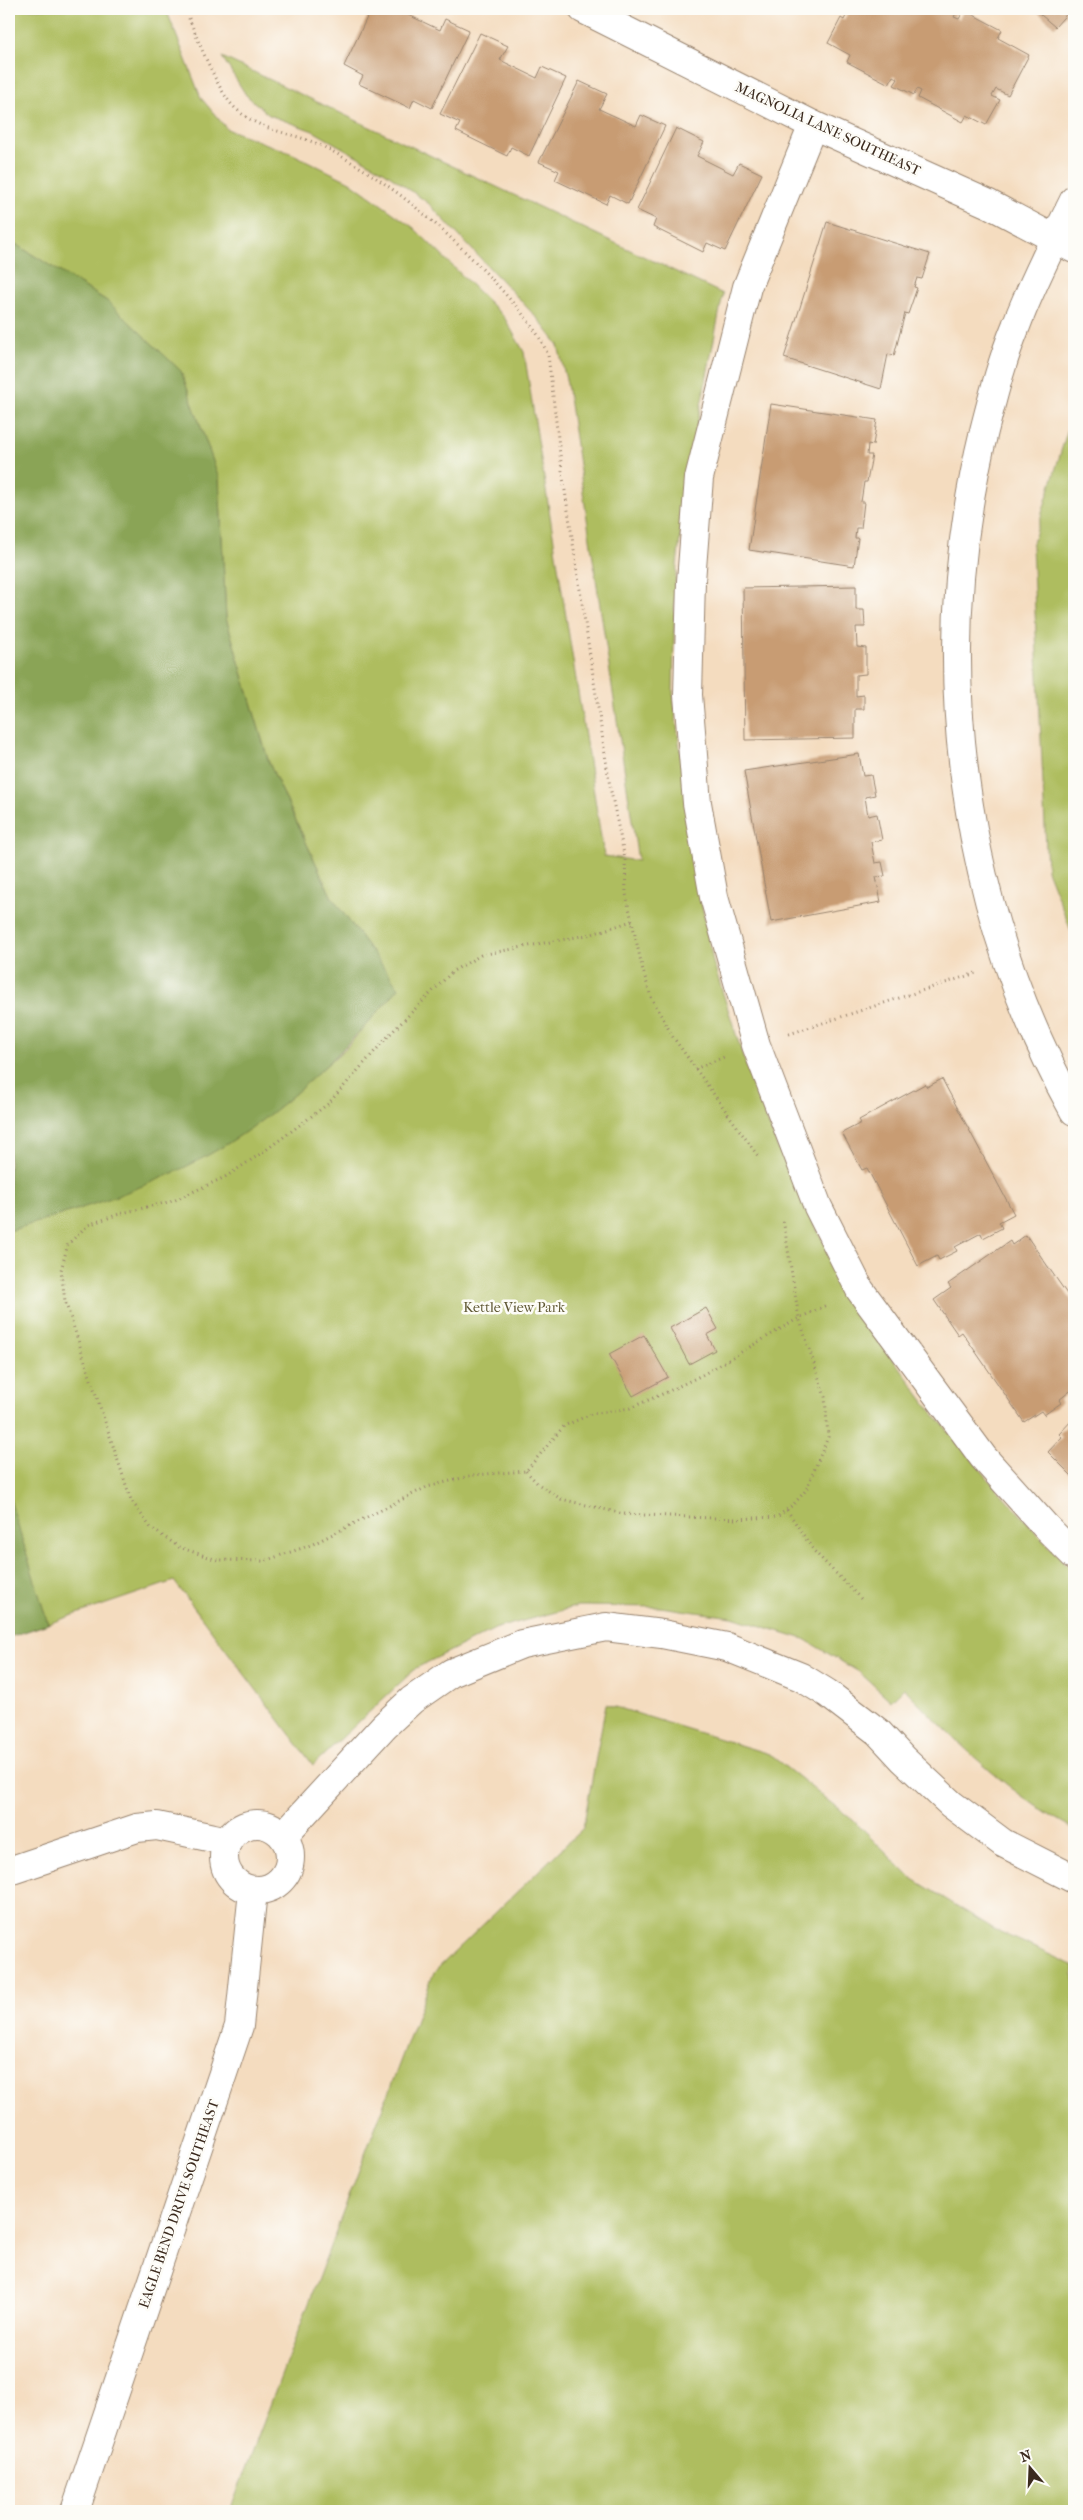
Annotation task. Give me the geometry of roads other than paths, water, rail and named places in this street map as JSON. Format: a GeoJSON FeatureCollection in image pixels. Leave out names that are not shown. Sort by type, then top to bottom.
{"type":"FeatureCollection","features":[{"type":"Feature","properties":{"kind":"street","name":"MAGNOLIA LANE SOUTHEAST"},"geometry":{"type":"LineString","coordinates":[[583,9],[813,125],[989,204],[1065,243]]}},
{"type":"Feature","properties":{"kind":"street"},"geometry":{"type":"LineString","coordinates":[[813,125],[747,287],[699,478],[691,580],[688,696],[697,803],[714,897],[756,1045],[818,1207],[860,1290],[983,1457],[1046,1527],[1074,1554]]}},
{"type":"Feature","properties":{"kind":"street"},"geometry":{"type":"LineString","coordinates":[[1074,200],[1065,243],[1016,326],[994,391],[974,474],[961,560],[956,676],[965,786],[982,874],[1008,963],[1036,1034],[1074,1111]]}},
{"type":"Feature","properties":{"kind":"street"},"geometry":{"type":"LineString","coordinates":[[283,1836],[384,1726],[412,1700],[452,1673],[522,1644],[606,1626],[662,1634],[727,1647],[800,1677],[827,1693],[878,1732],[903,1759],[952,1804],[1003,1843],[1074,1879]]}},
{"type":"Feature","properties":{"kind":"street"},"geometry":{"type":"LineString","coordinates":[[247,1824],[260,1824],[273,1827],[283,1836],[289,1847],[290,1860],[286,1873],[278,1884],[266,1890],[253,1890],[241,1887],[230,1878],[224,1867],[223,1854],[227,1841],[236,1831],[247,1824]]}},
{"type":"Feature","properties":{"kind":"street"},"geometry":{"type":"LineString","coordinates":[[9,1871],[137,1828],[157,1826],[227,1841]]}},
{"type":"Feature","properties":{"kind":"street","name":"EAGLE BEND DRIVE SOUTHEAST"},"geometry":{"type":"LineString","coordinates":[[75,2511],[239,2026],[253,1890]]}},
{"type":"Feature","properties":{"kind":"park label","name":"Kettle View Park"},"geometry":{"type":"Point","coordinates":[514,1307]}}]}
